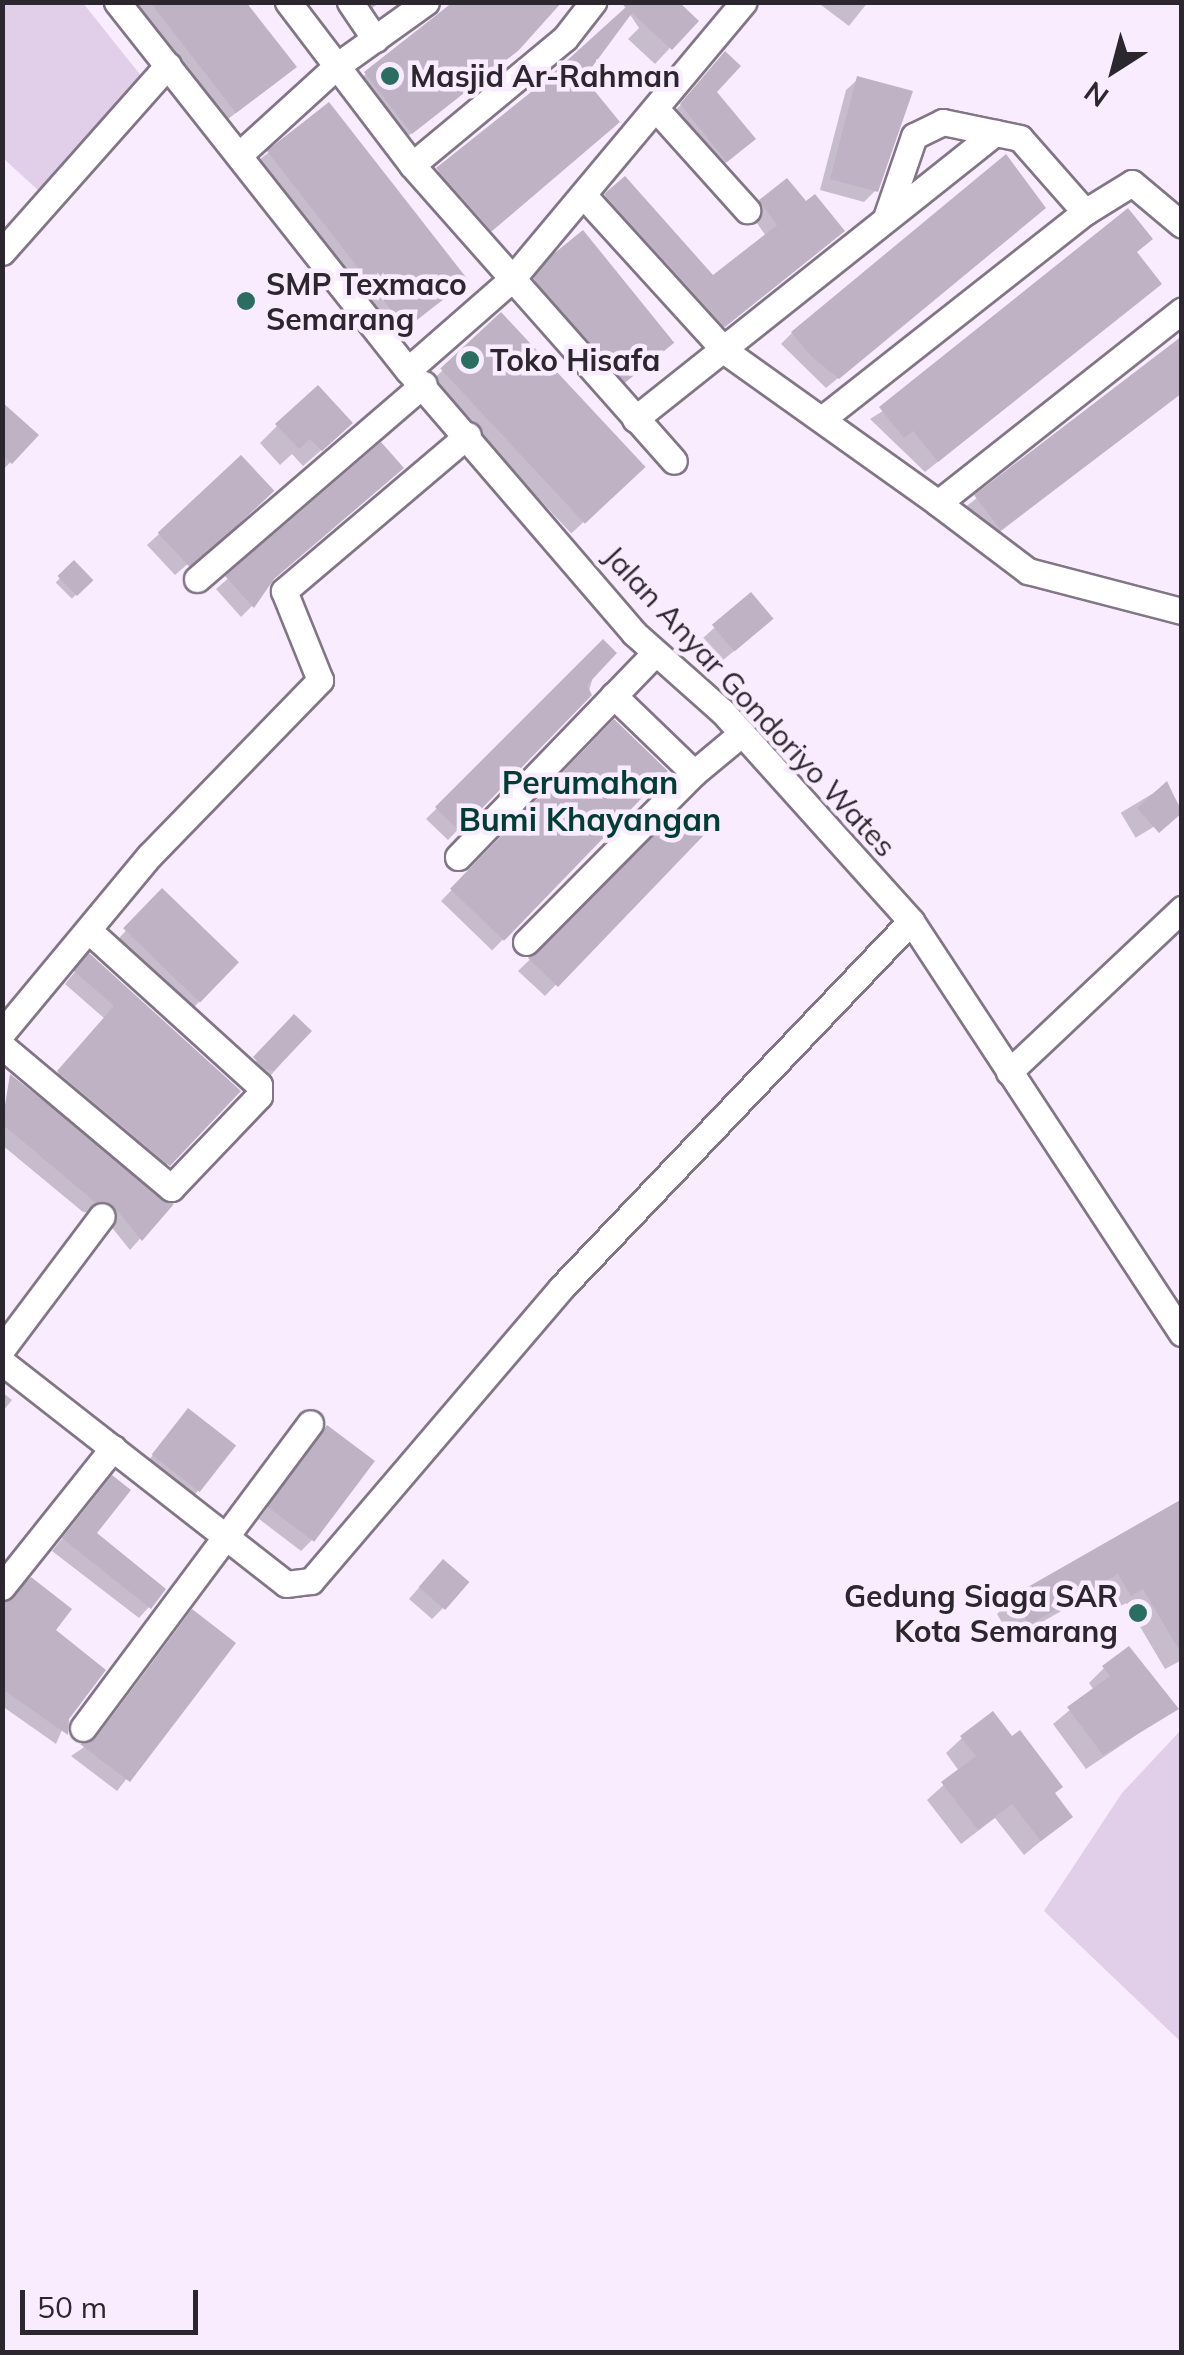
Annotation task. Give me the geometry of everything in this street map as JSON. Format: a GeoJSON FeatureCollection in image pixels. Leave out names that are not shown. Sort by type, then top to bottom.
{"type":"FeatureCollection","features":[{"type":"Feature","properties":{"kind":"street","name":"Jalan Anyar Gondoriyo Wates"},"geometry":{"type":"LineString","coordinates":[[117,2],[416,377],[655,653],[742,733],[911,920],[1182,1334]]}},
{"type":"Feature","properties":{"kind":"street"},"geometry":{"type":"LineString","coordinates":[[288,2],[412,165],[674,460]]}},
{"type":"Feature","properties":{"kind":"street"},"geometry":{"type":"LineString","coordinates":[[350,2],[376,39]]}},
{"type":"Feature","properties":{"kind":"street"},"geometry":{"type":"LineString","coordinates":[[239,155],[338,65],[426,2]]}},
{"type":"Feature","properties":{"kind":"street"},"geometry":{"type":"LineString","coordinates":[[412,165],[565,38],[593,2]]}},
{"type":"Feature","properties":{"kind":"street"},"geometry":{"type":"LineString","coordinates":[[197,580],[416,377],[512,279],[585,197],[744,2]]}},
{"type":"Feature","properties":{"kind":"street"},"geometry":{"type":"LineString","coordinates":[[2,252],[168,65]]}},
{"type":"Feature","properties":{"kind":"street"},"geometry":{"type":"LineString","coordinates":[[657,110],[747,210]]}},
{"type":"Feature","properties":{"kind":"street"},"geometry":{"type":"LineString","coordinates":[[886,218],[923,127],[1020,138],[1085,212]]}},
{"type":"Feature","properties":{"kind":"street"},"geometry":{"type":"LineString","coordinates":[[636,419],[996,133]]}},
{"type":"Feature","properties":{"kind":"street"},"geometry":{"type":"LineString","coordinates":[[827,416],[1085,212],[1132,183],[1182,225]]}},
{"type":"Feature","properties":{"kind":"street"},"geometry":{"type":"LineString","coordinates":[[585,197],[725,351],[827,416],[1028,571],[1182,611]]}},
{"type":"Feature","properties":{"kind":"street"},"geometry":{"type":"LineString","coordinates":[[938,503],[1182,310]]}},
{"type":"Feature","properties":{"kind":"street"},"geometry":{"type":"LineString","coordinates":[[2,1034],[150,855],[320,680],[282,594],[468,436]]}},
{"type":"Feature","properties":{"kind":"street"},"geometry":{"type":"LineString","coordinates":[[458,857],[655,653]]}},
{"type":"Feature","properties":{"kind":"street"},"geometry":{"type":"LineString","coordinates":[[613,695],[694,773]]}},
{"type":"Feature","properties":{"kind":"street"},"geometry":{"type":"LineString","coordinates":[[526,942],[694,773],[742,733]]}},
{"type":"Feature","properties":{"kind":"street"},"geometry":{"type":"LineString","coordinates":[[1010,1072],[1182,909]]}},
{"type":"Feature","properties":{"kind":"street"},"geometry":{"type":"LineString","coordinates":[[2,1362],[286,1584],[321,1575],[561,1288],[911,920]]}},
{"type":"Feature","properties":{"kind":"street"},"geometry":{"type":"LineString","coordinates":[[2,1046],[171,1188],[259,1096],[253,1079],[90,932]]}},
{"type":"Feature","properties":{"kind":"street"},"geometry":{"type":"LineString","coordinates":[[2,1349],[102,1216]]}},
{"type":"Feature","properties":{"kind":"street"},"geometry":{"type":"LineString","coordinates":[[82,1728],[229,1538],[310,1422]]}},
{"type":"Feature","properties":{"kind":"street"},"geometry":{"type":"LineString","coordinates":[[2,1587],[113,1448]]}},
{"type":"Feature","properties":{"kind":"shaded area"},"geometry":{"type":"Polygon","coordinates":[[[3,3],[83,3],[146,82],[39,191],[3,158],[3,3]]]}},
{"type":"Feature","properties":{"kind":"shaded area"},"geometry":{"type":"Polygon","coordinates":[[[1181,1730],[1181,2042],[1044,1911],[1122,1793],[1181,1730]]]}},
{"type":"Feature","properties":{"kind":"building"},"geometry":{"type":"Polygon","coordinates":[[[150,2],[246,2],[297,67],[236,113],[150,2]]]}},
{"type":"Feature","properties":{"kind":"building"},"geometry":{"type":"Polygon","coordinates":[[[453,2],[562,2],[519,50],[412,134],[364,72],[453,2]]]}},
{"type":"Feature","properties":{"kind":"building"},"geometry":{"type":"Polygon","coordinates":[[[621,2],[679,2],[699,21],[672,50],[632,13],[584,78],[620,122],[492,231],[436,168],[540,85],[626,7],[621,2]]]}},
{"type":"Feature","properties":{"kind":"building"},"geometry":{"type":"Polygon","coordinates":[[[725,51],[741,66],[717,92],[756,139],[727,162],[680,104],[725,51]]]}},
{"type":"Feature","properties":{"kind":"building"},"geometry":{"type":"Polygon","coordinates":[[[857,76],[913,91],[878,192],[830,179],[857,76]]]}},
{"type":"Feature","properties":{"kind":"building"},"geometry":{"type":"Polygon","coordinates":[[[329,102],[468,280],[406,329],[267,151],[329,102]]]}},
{"type":"Feature","properties":{"kind":"building"},"geometry":{"type":"Polygon","coordinates":[[[1006,154],[1046,208],[839,379],[811,356],[791,332],[1006,154]]]}},
{"type":"Feature","properties":{"kind":"building"},"geometry":{"type":"Polygon","coordinates":[[[625,176],[713,275],[777,225],[759,200],[787,178],[806,201],[815,194],[845,231],[725,327],[604,194],[625,176]]]}},
{"type":"Feature","properties":{"kind":"building"},"geometry":{"type":"Polygon","coordinates":[[[1128,208],[1153,239],[1137,252],[1162,284],[938,462],[913,431],[904,438],[879,407],[1128,208]]]}},
{"type":"Feature","properties":{"kind":"building"},"geometry":{"type":"Polygon","coordinates":[[[583,230],[674,343],[621,386],[529,273],[583,230]]]}},
{"type":"Feature","properties":{"kind":"building"},"geometry":{"type":"Polygon","coordinates":[[[501,312],[646,467],[585,524],[440,369],[501,312]]]}},
{"type":"Feature","properties":{"kind":"building"},"geometry":{"type":"Polygon","coordinates":[[[1182,336],[1182,393],[1001,530],[974,495],[1182,336]]]}},
{"type":"Feature","properties":{"kind":"building"},"geometry":{"type":"Polygon","coordinates":[[[318,385],[353,423],[322,451],[310,439],[299,449],[275,424],[318,385]]]}},
{"type":"Feature","properties":{"kind":"building"},"geometry":{"type":"Polygon","coordinates":[[[2,402],[39,435],[12,464],[2,455],[2,402]]]}},
{"type":"Feature","properties":{"kind":"building"},"geometry":{"type":"Polygon","coordinates":[[[381,442],[404,468],[274,579],[254,608],[225,576],[381,442]]]}},
{"type":"Feature","properties":{"kind":"building"},"geometry":{"type":"Polygon","coordinates":[[[241,455],[274,491],[191,569],[158,533],[241,455]]]}},
{"type":"Feature","properties":{"kind":"building"},"geometry":{"type":"Polygon","coordinates":[[[74,560],[93,580],[77,596],[57,576],[74,560]]]}},
{"type":"Feature","properties":{"kind":"building"},"geometry":{"type":"Polygon","coordinates":[[[751,592],[773,619],[734,652],[712,625],[751,592]]]}},
{"type":"Feature","properties":{"kind":"building"},"geometry":{"type":"Polygon","coordinates":[[[603,639],[617,653],[587,685],[592,695],[460,831],[435,807],[603,639]]]}},
{"type":"Feature","properties":{"kind":"building"},"geometry":{"type":"Polygon","coordinates":[[[614,719],[668,771],[504,941],[450,889],[614,719]]]}},
{"type":"Feature","properties":{"kind":"building"},"geometry":{"type":"Polygon","coordinates":[[[1167,781],[1182,813],[1159,833],[1137,808],[1167,781]]]}},
{"type":"Feature","properties":{"kind":"building"},"geometry":{"type":"Polygon","coordinates":[[[680,810],[705,834],[558,987],[528,958],[680,810]]]}},
{"type":"Feature","properties":{"kind":"building"},"geometry":{"type":"Polygon","coordinates":[[[162,888],[239,962],[200,1003],[123,928],[162,888]]]}},
{"type":"Feature","properties":{"kind":"building"},"geometry":{"type":"Polygon","coordinates":[[[89,953],[241,1091],[170,1166],[57,1071],[114,1006],[74,971],[89,953]]]}},
{"type":"Feature","properties":{"kind":"building"},"geometry":{"type":"Polygon","coordinates":[[[294,1014],[312,1031],[274,1071],[265,1069],[253,1057],[294,1014]]]}},
{"type":"Feature","properties":{"kind":"building"},"geometry":{"type":"Polygon","coordinates":[[[10,1074],[174,1204],[142,1241],[112,1204],[95,1202],[2,1124],[10,1074]]]}},
{"type":"Feature","properties":{"kind":"building"},"geometry":{"type":"Polygon","coordinates":[[[188,1408],[236,1446],[200,1492],[152,1454],[188,1408]]]}},
{"type":"Feature","properties":{"kind":"building"},"geometry":{"type":"Polygon","coordinates":[[[327,1425],[375,1461],[314,1542],[266,1506],[327,1425]]]}},
{"type":"Feature","properties":{"kind":"building"},"geometry":{"type":"Polygon","coordinates":[[[112,1475],[131,1490],[97,1533],[166,1589],[151,1609],[62,1538],[112,1475]]]}},
{"type":"Feature","properties":{"kind":"building"},"geometry":{"type":"Polygon","coordinates":[[[1182,1499],[1182,1655],[1143,1589],[1131,1596],[1118,1574],[1029,1625],[1012,1596],[1182,1499]]]}},
{"type":"Feature","properties":{"kind":"building"},"geometry":{"type":"Polygon","coordinates":[[[443,1559],[469,1582],[445,1610],[419,1587],[443,1559]]]}},
{"type":"Feature","properties":{"kind":"building"},"geometry":{"type":"Polygon","coordinates":[[[31,1577],[72,1609],[56,1630],[106,1670],[69,1719],[68,1735],[2,1689],[2,1604],[31,1577]]]}},
{"type":"Feature","properties":{"kind":"building"},"geometry":{"type":"Polygon","coordinates":[[[192,1609],[236,1643],[130,1782],[80,1744],[96,1738],[192,1609]]]}},
{"type":"Feature","properties":{"kind":"building"},"geometry":{"type":"Polygon","coordinates":[[[1129,1646],[1179,1709],[1103,1755],[1067,1707],[1110,1676],[1102,1666],[1129,1646]]]}},
{"type":"Feature","properties":{"kind":"building"},"geometry":{"type":"Polygon","coordinates":[[[993,1711],[1012,1736],[1020,1730],[1063,1787],[1055,1793],[1073,1817],[1041,1841],[1012,1804],[978,1830],[941,1782],[976,1756],[960,1736],[993,1711]]]}},
{"type":"Feature","properties":{"kind":"place","name":"Masjid Ar-Rahman"},"geometry":{"type":"Point","coordinates":[390,76]}},
{"type":"Feature","properties":{"kind":"place","name":"SMP Texmaco Semarang"},"geometry":{"type":"Point","coordinates":[246,301]}},
{"type":"Feature","properties":{"kind":"place","name":"Toko Hisafa"},"geometry":{"type":"Point","coordinates":[470,360]}},
{"type":"Feature","properties":{"kind":"place","name":"Gedung Siaga SAR Kota Semarang"},"geometry":{"type":"Point","coordinates":[1138,1613]}},
{"type":"Feature","properties":{"kind":"district","name":"Perumahan Bumi Khayangan"},"geometry":{"type":"Point","coordinates":[590,802]}}]}
